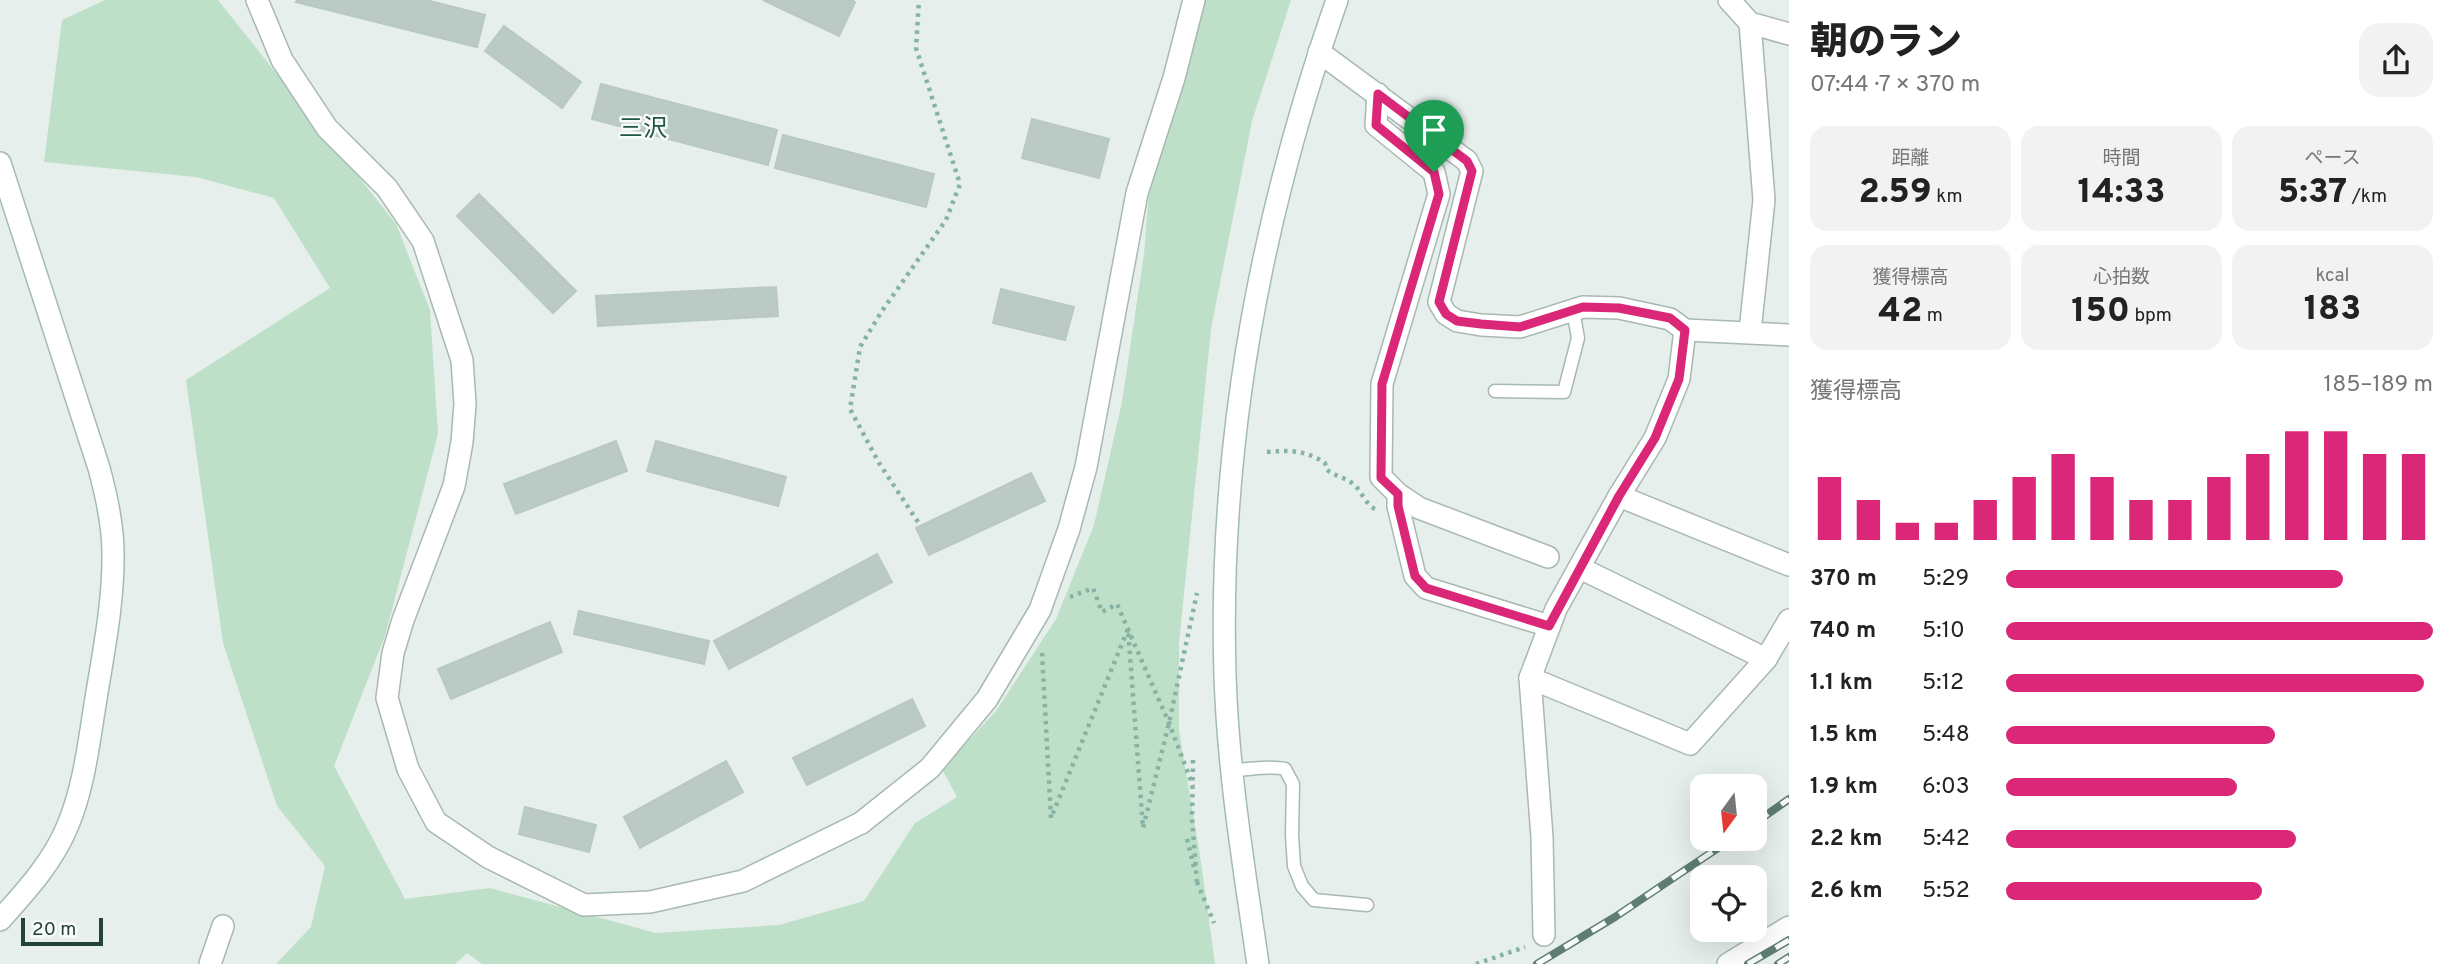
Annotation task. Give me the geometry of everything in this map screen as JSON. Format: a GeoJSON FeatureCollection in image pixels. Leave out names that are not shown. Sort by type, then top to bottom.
{"type":"FeatureCollection","features":[{"type":"Feature","properties":{"kind":"street"},"geometry":{"type":"LineString","coordinates":[[257,0],[282,60],[327,128],[387,188],[423,241],[462,360],[465,404],[463,442],[454,486],[403,620],[393,653],[387,698],[408,769],[436,822],[488,857],[584,905],[650,902],[743,881],[861,822],[930,768],[987,699],[1040,610],[1069,529],[1086,467],[1137,193],[1174,78],[1194,0]]}},
{"type":"Feature","properties":{"kind":"street"},"geometry":{"type":"LineString","coordinates":[[1258,964],[1238,828],[1225,677],[1224,592],[1228,506],[1240,393],[1263,265],[1319,52],[1337,0]]}},
{"type":"Feature","properties":{"kind":"street"},"geometry":{"type":"LineString","coordinates":[[1729,0],[1750,23],[1789,34]]}},
{"type":"Feature","properties":{"kind":"street"},"geometry":{"type":"LineString","coordinates":[[1750,23],[1764,200],[1750,331]]}},
{"type":"Feature","properties":{"kind":"street"},"geometry":{"type":"LineString","coordinates":[[1319,52],[1467,161],[1472,171],[1439,302],[1446,314],[1457,321],[1520,327],[1583,307],[1619,308],[1670,318],[1685,330],[1750,331],[1789,335]]}},
{"type":"Feature","properties":{"kind":"street"},"geometry":{"type":"LineString","coordinates":[[1378,94],[1376,125],[1434,172],[1439,194],[1382,384],[1381,478],[1398,500],[1415,576],[1426,588],[1549,626]]}},
{"type":"Feature","properties":{"kind":"street"},"geometry":{"type":"LineString","coordinates":[[0,163],[99,468],[113,549],[112,582],[100,673],[79,791],[68,825],[51,858],[30,887],[0,920]]}},
{"type":"Feature","properties":{"kind":"street"},"geometry":{"type":"LineString","coordinates":[[1544,935],[1542,837],[1530,678],[1549,626],[1619,496],[1655,438],[1679,379],[1685,330]]}},
{"type":"Feature","properties":{"kind":"street"},"geometry":{"type":"LineString","coordinates":[[1619,496],[1789,565]]}},
{"type":"Feature","properties":{"kind":"street"},"geometry":{"type":"LineString","coordinates":[[1398,500],[1548,557]]}},
{"type":"Feature","properties":{"kind":"street"},"geometry":{"type":"LineString","coordinates":[[1580,568],[1766,659]]}},
{"type":"Feature","properties":{"kind":"street"},"geometry":{"type":"LineString","coordinates":[[1530,678],[1690,744],[1766,659],[1789,621]]}},
{"type":"Feature","properties":{"kind":"street"},"geometry":{"type":"LineString","coordinates":[[210,964],[223,926]]}},
{"type":"Feature","properties":{"kind":"street"},"geometry":{"type":"LineString","coordinates":[[1728,964],[1789,927]]}},
{"type":"Feature","properties":{"kind":"lane"},"geometry":{"type":"LineString","coordinates":[[1496,391],[1564,392],[1577,338],[1573,310]]}},
{"type":"Feature","properties":{"kind":"lane"},"geometry":{"type":"LineString","coordinates":[[1232,770],[1264,770],[1273,766],[1285,769],[1293,784],[1294,866],[1302,886],[1314,900],[1367,905]]}},
{"type":"Feature","properties":{"kind":"path"},"geometry":{"type":"LineString","coordinates":[[918,522],[879,463],[850,408],[860,347],[946,220],[960,184],[916,48],[919,0]]}},
{"type":"Feature","properties":{"kind":"path"},"geometry":{"type":"LineString","coordinates":[[1267,452],[1292,450],[1314,455],[1325,463],[1326,469],[1336,477],[1353,483],[1371,506],[1385,513],[1398,500]]}},
{"type":"Feature","properties":{"kind":"path"},"geometry":{"type":"LineString","coordinates":[[1040,610],[1093,588],[1102,612],[1117,604],[1169,723],[1193,786]]}},
{"type":"Feature","properties":{"kind":"path"},"geometry":{"type":"LineString","coordinates":[[1128,629],[1143,828],[1197,593]]}},
{"type":"Feature","properties":{"kind":"path"},"geometry":{"type":"LineString","coordinates":[[1042,652],[1051,818],[1128,629]]}},
{"type":"Feature","properties":{"kind":"path"},"geometry":{"type":"LineString","coordinates":[[1193,760],[1192,818],[1197,883]]}},
{"type":"Feature","properties":{"kind":"path"},"geometry":{"type":"LineString","coordinates":[[1187,839],[1197,883],[1214,923]]}},
{"type":"Feature","properties":{"kind":"path"},"geometry":{"type":"LineString","coordinates":[[1476,964],[1531,944],[1544,935]]}},
{"type":"Feature","properties":{"kind":"green space"},"geometry":{"type":"Polygon","coordinates":[[[105,0],[218,0],[396,224],[430,310],[438,434],[385,636],[334,766],[405,899],[490,888],[656,933],[779,925],[864,901],[915,823],[957,797],[942,769],[996,711],[1056,619],[1094,525],[1122,402],[1144,254],[1150,178],[1197,32],[1204,0],[1291,0],[1252,121],[1211,329],[1179,643],[1179,730],[1215,964],[482,964],[467,953],[455,964],[276,964],[311,927],[325,866],[277,806],[223,643],[186,380],[330,288],[274,198],[196,177],[44,162],[62,20],[105,0]]]}},
{"type":"Feature","properties":{"kind":"building"},"geometry":{"type":"Polygon","coordinates":[[[426,0],[485,15],[477,47],[296,2],[426,0]]]}},
{"type":"Feature","properties":{"kind":"building"},"geometry":{"type":"Polygon","coordinates":[[[763,0],[852,0],[855,2],[839,36],[763,0]]]}},
{"type":"Feature","properties":{"kind":"building"},"geometry":{"type":"Polygon","coordinates":[[[504,26],[581,82],[562,108],[485,51],[504,26]]]}},
{"type":"Feature","properties":{"kind":"building"},"geometry":{"type":"Polygon","coordinates":[[[601,84],[777,130],[768,165],[592,119],[601,84]]]}},
{"type":"Feature","properties":{"kind":"building"},"geometry":{"type":"Polygon","coordinates":[[[1032,119],[1109,139],[1099,178],[1022,158],[1032,119]]]}},
{"type":"Feature","properties":{"kind":"building"},"geometry":{"type":"Polygon","coordinates":[[[783,135],[934,174],[926,207],[775,168],[783,135]]]}},
{"type":"Feature","properties":{"kind":"building"},"geometry":{"type":"Polygon","coordinates":[[[479,194],[576,291],[553,313],[457,216],[479,194]]]}},
{"type":"Feature","properties":{"kind":"building"},"geometry":{"type":"Polygon","coordinates":[[[776,287],[778,316],[598,326],[596,296],[776,287]]]}},
{"type":"Feature","properties":{"kind":"building"},"geometry":{"type":"Polygon","coordinates":[[[1001,289],[1074,307],[1065,340],[993,323],[1001,289]]]}},
{"type":"Feature","properties":{"kind":"building"},"geometry":{"type":"Polygon","coordinates":[[[616,441],[627,471],[516,514],[504,484],[616,441]]]}},
{"type":"Feature","properties":{"kind":"building"},"geometry":{"type":"Polygon","coordinates":[[[656,441],[786,477],[778,506],[647,471],[656,441]]]}},
{"type":"Feature","properties":{"kind":"building"},"geometry":{"type":"Polygon","coordinates":[[[1031,473],[1045,501],[929,555],[916,528],[1031,473]]]}},
{"type":"Feature","properties":{"kind":"building"},"geometry":{"type":"Polygon","coordinates":[[[877,554],[892,582],[729,669],[714,641],[877,554]]]}},
{"type":"Feature","properties":{"kind":"building"},"geometry":{"type":"Polygon","coordinates":[[[579,611],[709,641],[704,664],[574,634],[579,611]]]}},
{"type":"Feature","properties":{"kind":"building"},"geometry":{"type":"Polygon","coordinates":[[[550,622],[562,652],[451,699],[438,669],[550,622]]]}},
{"type":"Feature","properties":{"kind":"building"},"geometry":{"type":"Polygon","coordinates":[[[912,699],[925,726],[807,785],[793,758],[912,699]]]}},
{"type":"Feature","properties":{"kind":"building"},"geometry":{"type":"Polygon","coordinates":[[[726,761],[743,792],[640,848],[624,817],[726,761]]]}},
{"type":"Feature","properties":{"kind":"building"},"geometry":{"type":"Polygon","coordinates":[[[525,807],[596,825],[589,852],[519,834],[525,807]]]}},
{"type":"Feature","properties":{"kind":"railway"},"geometry":{"type":"LineString","coordinates":[[1768,814],[1789,799]]}},
{"type":"Feature","properties":{"kind":"railway"},"geometry":{"type":"LineString","coordinates":[[1537,964],[1615,917],[1714,851]]}},
{"type":"Feature","properties":{"kind":"railway"},"geometry":{"type":"LineString","coordinates":[[1748,964],[1789,940]]}},
{"type":"Feature","properties":{"kind":"railway"},"geometry":{"type":"LineString","coordinates":[[1778,964],[1789,957]]}},
{"type":"Feature","properties":{"kind":"district","name":"三沢"},"geometry":{"type":"Point","coordinates":[643,128]}},
{"type":"Feature","properties":{"kind":"route"},"geometry":{"type":"LineString","coordinates":[[1378,94],[1467,161],[1472,171],[1439,302],[1446,314],[1457,321],[1520,327],[1583,307],[1619,308],[1670,318],[1685,330],[1679,379],[1655,438],[1619,496],[1549,626],[1426,588],[1415,576],[1398,506],[1398,494],[1381,478],[1382,384],[1439,194],[1434,172],[1376,125],[1378,94]]}}]}
